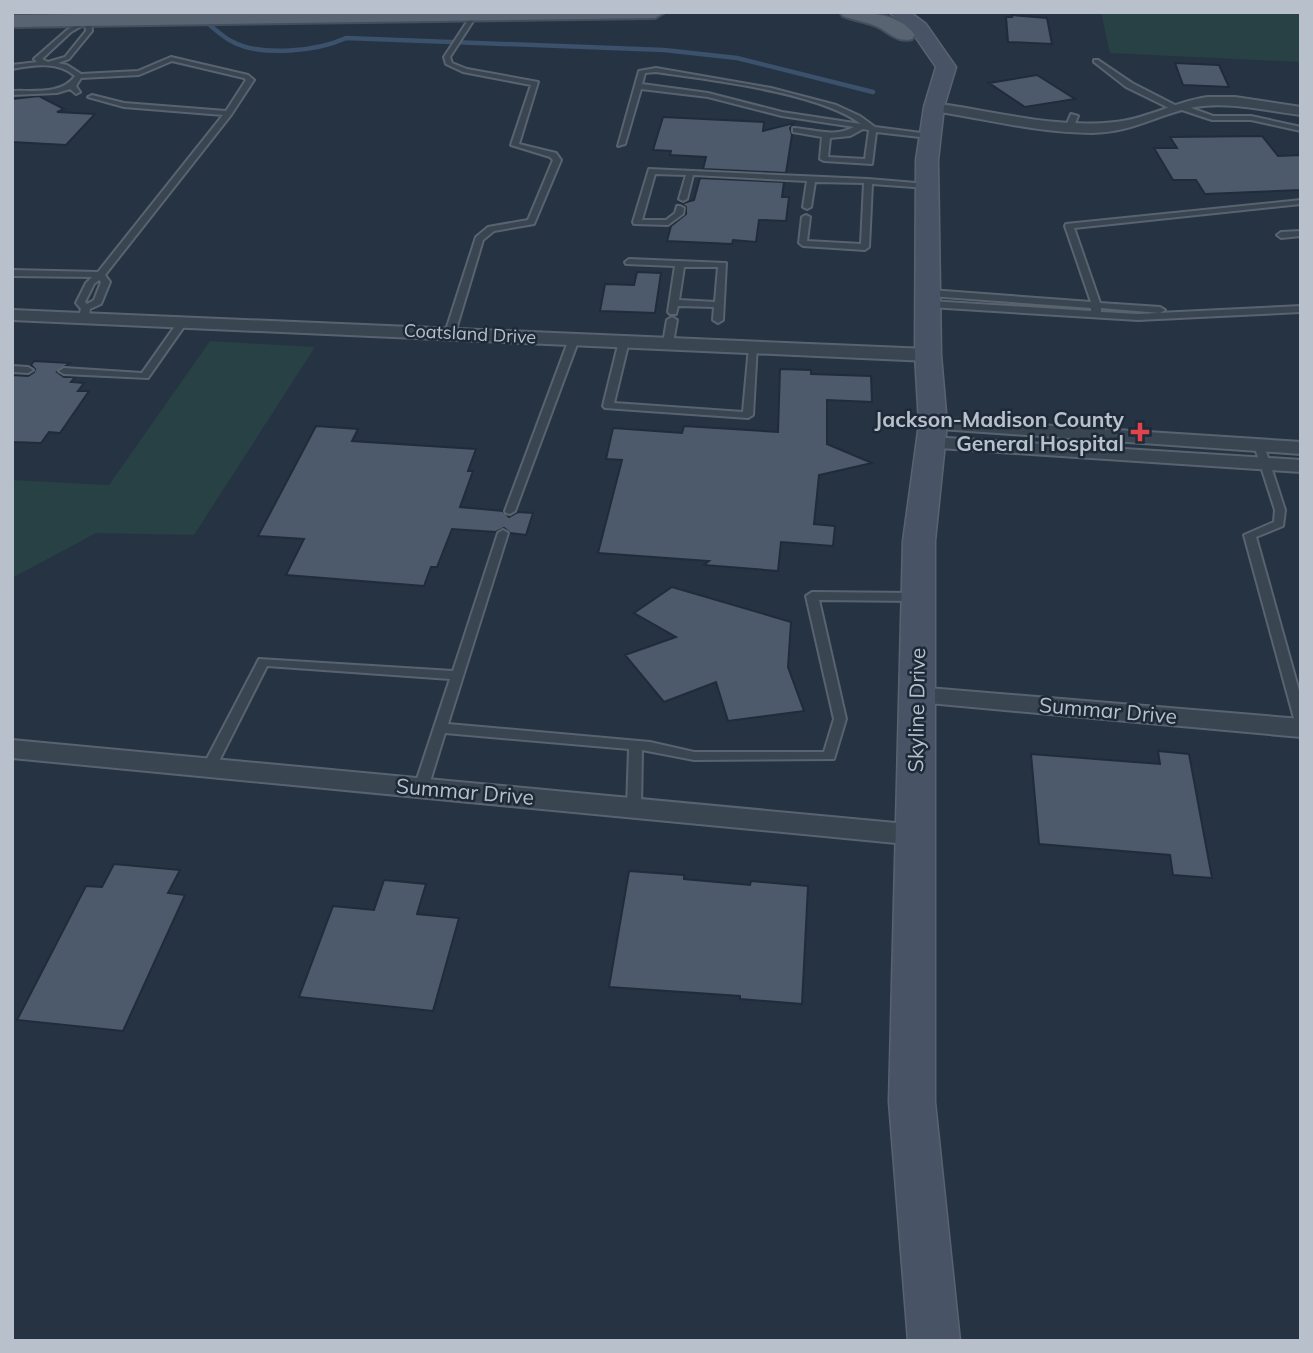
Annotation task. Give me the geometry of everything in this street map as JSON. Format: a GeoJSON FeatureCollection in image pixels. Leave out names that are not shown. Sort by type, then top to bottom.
{"type":"FeatureCollection","features":[{"type":"Feature","properties":{"kind":"main road"},"geometry":{"type":"LineString","coordinates":[[12,21],[655,12]]}},
{"type":"Feature","properties":{"kind":"main road"},"geometry":{"type":"LineString","coordinates":[[850,12],[883,22],[905,35]]}},
{"type":"Feature","properties":{"kind":"street"},"geometry":{"type":"LineString","coordinates":[[877,12],[905,35],[926,67],[935,108],[1114,127],[1135,124],[1178,107],[1215,102],[1301,111]]}},
{"type":"Feature","properties":{"kind":"street","name":"Skyline Drive"},"geometry":{"type":"LineString","coordinates":[[898,12],[919,28],[946,67],[935,108],[928,186],[928,355],[932,433],[919,541],[912,1102],[934,1341]]}},
{"type":"Feature","properties":{"kind":"street","name":"Coatsland Drive"},"geometry":{"type":"LineString","coordinates":[[12,315],[85,312],[183,321],[928,355]]}},
{"type":"Feature","properties":{"kind":"street"},"geometry":{"type":"LineString","coordinates":[[932,433],[1262,454],[1301,448]]}},
{"type":"Feature","properties":{"kind":"street"},"geometry":{"type":"LineString","coordinates":[[1262,454],[1301,466]]}},
{"type":"Feature","properties":{"kind":"street","name":"Summar Drive"},"geometry":{"type":"LineString","coordinates":[[916,695],[1301,728]]}},
{"type":"Feature","properties":{"kind":"street","name":"Summar Drive"},"geometry":{"type":"LineString","coordinates":[[12,749],[917,835]]}},
{"type":"Feature","properties":{"kind":"lane"},"geometry":{"type":"LineString","coordinates":[[450,333],[479,239],[491,229],[531,222],[557,160],[553,155],[515,145],[535,84],[465,71],[449,65],[447,57],[474,15]]}},
{"type":"Feature","properties":{"kind":"lane"},"geometry":{"type":"LineString","coordinates":[[12,67],[47,64],[67,58],[89,31],[88,20],[69,31],[37,59],[47,64],[72,69],[79,76],[139,73],[171,59],[246,76],[250,80],[228,113],[100,275],[90,283],[80,303],[85,312],[98,302],[106,282],[100,275],[12,273]]}},
{"type":"Feature","properties":{"kind":"lane"},"geometry":{"type":"LineString","coordinates":[[1096,61],[1129,85],[1178,107],[1212,118],[1251,118],[1301,129]]}},
{"type":"Feature","properties":{"kind":"lane"},"geometry":{"type":"LineString","coordinates":[[621,144],[642,71],[656,70],[742,83],[844,109],[873,128]]}},
{"type":"Feature","properties":{"kind":"lane"},"geometry":{"type":"LineString","coordinates":[[12,93],[74,89],[79,76]]}},
{"type":"Feature","properties":{"kind":"lane"},"geometry":{"type":"LineString","coordinates":[[637,86],[708,95],[782,114],[873,128],[935,108]]}},
{"type":"Feature","properties":{"kind":"lane"},"geometry":{"type":"LineString","coordinates":[[92,97],[124,105],[228,113]]}},
{"type":"Feature","properties":{"kind":"lane"},"geometry":{"type":"LineString","coordinates":[[782,114],[783,122],[788,125]]}},
{"type":"Feature","properties":{"kind":"lane"},"geometry":{"type":"LineString","coordinates":[[796,130],[826,136],[847,134],[862,126]]}},
{"type":"Feature","properties":{"kind":"lane"},"geometry":{"type":"LineString","coordinates":[[826,136],[824,159],[869,162],[873,128]]}},
{"type":"Feature","properties":{"kind":"lane"},"geometry":{"type":"LineString","coordinates":[[690,173],[679,214],[668,223],[637,222],[652,171],[868,181],[928,186]]}},
{"type":"Feature","properties":{"kind":"lane"},"geometry":{"type":"LineString","coordinates":[[807,207],[811,178]]}},
{"type":"Feature","properties":{"kind":"lane"},"geometry":{"type":"LineString","coordinates":[[806,217],[803,243],[865,247],[868,181]]}},
{"type":"Feature","properties":{"kind":"lane"},"geometry":{"type":"LineString","coordinates":[[1096,315],[1096,304],[1069,226],[1301,202]]}},
{"type":"Feature","properties":{"kind":"lane"},"geometry":{"type":"LineString","coordinates":[[1281,234],[1301,233]]}},
{"type":"Feature","properties":{"kind":"lane"},"geometry":{"type":"LineString","coordinates":[[629,262],[723,265],[718,320]]}},
{"type":"Feature","properties":{"kind":"lane"},"geometry":{"type":"LineString","coordinates":[[668,343],[680,264]]}},
{"type":"Feature","properties":{"kind":"lane"},"geometry":{"type":"LineString","coordinates":[[930,299],[1096,304],[1195,315]]}},
{"type":"Feature","properties":{"kind":"lane"},"geometry":{"type":"LineString","coordinates":[[930,299],[1096,315],[1158,317],[1301,309]]}},
{"type":"Feature","properties":{"kind":"lane"},"geometry":{"type":"LineString","coordinates":[[673,312],[719,305]]}},
{"type":"Feature","properties":{"kind":"lane"},"geometry":{"type":"LineString","coordinates":[[64,371],[145,376],[183,321]]}},
{"type":"Feature","properties":{"kind":"lane"},"geometry":{"type":"LineString","coordinates":[[510,511],[574,339]]}},
{"type":"Feature","properties":{"kind":"lane"},"geometry":{"type":"LineString","coordinates":[[625,341],[608,406],[748,415],[754,347]]}},
{"type":"Feature","properties":{"kind":"lane"},"geometry":{"type":"LineString","coordinates":[[12,369],[28,369]]}},
{"type":"Feature","properties":{"kind":"lane"},"geometry":{"type":"LineString","coordinates":[[1262,454],[1280,510],[1279,524],[1250,535],[1301,722]]}},
{"type":"Feature","properties":{"kind":"lane"},"geometry":{"type":"LineString","coordinates":[[421,788],[503,533]]}},
{"type":"Feature","properties":{"kind":"lane"},"geometry":{"type":"LineString","coordinates":[[440,728],[636,745],[694,756],[829,756],[840,719],[812,596],[920,597]]}},
{"type":"Feature","properties":{"kind":"lane"},"geometry":{"type":"LineString","coordinates":[[209,768],[263,662],[457,675]]}},
{"type":"Feature","properties":{"kind":"lane"},"geometry":{"type":"LineString","coordinates":[[634,808],[636,745]]}},
{"type":"Feature","properties":{"kind":"green space"},"geometry":{"type":"Polygon","coordinates":[[[1101,12],[1301,12],[1301,62],[1110,53],[1101,12]]]}},
{"type":"Feature","properties":{"kind":"green space"},"geometry":{"type":"Polygon","coordinates":[[[210,341],[315,347],[194,535],[96,533],[12,578],[12,480],[109,485],[210,341]]]}},
{"type":"Feature","properties":{"kind":"building"},"geometry":{"type":"Polygon","coordinates":[[[1011,15],[1047,18],[1052,44],[1008,42],[1006,17],[1012,17],[1011,15]]]}},
{"type":"Feature","properties":{"kind":"building"},"geometry":{"type":"Polygon","coordinates":[[[1175,63],[1219,65],[1229,87],[1183,85],[1175,63]]]}},
{"type":"Feature","properties":{"kind":"building"},"geometry":{"type":"Polygon","coordinates":[[[1037,75],[1075,99],[1025,107],[989,83],[1037,75]]]}},
{"type":"Feature","properties":{"kind":"building"},"geometry":{"type":"Polygon","coordinates":[[[39,96],[64,109],[57,112],[95,114],[66,145],[12,142],[12,99],[39,96]]]}},
{"type":"Feature","properties":{"kind":"building"},"geometry":{"type":"Polygon","coordinates":[[[663,117],[764,122],[763,131],[794,123],[790,128],[792,135],[786,173],[703,169],[706,157],[670,155],[671,151],[653,150],[663,117]]]}},
{"type":"Feature","properties":{"kind":"building"},"geometry":{"type":"Polygon","coordinates":[[[1262,136],[1278,156],[1301,155],[1301,190],[1205,194],[1196,180],[1173,180],[1154,148],[1177,148],[1170,137],[1262,136]]]}},
{"type":"Feature","properties":{"kind":"building"},"geometry":{"type":"Polygon","coordinates":[[[700,178],[784,182],[782,197],[789,197],[786,221],[759,220],[756,242],[733,240],[732,244],[667,241],[671,226],[686,214],[686,207],[678,201],[684,203],[694,200],[700,178]]]}},
{"type":"Feature","properties":{"kind":"building"},"geometry":{"type":"Polygon","coordinates":[[[637,272],[661,273],[655,313],[600,311],[605,284],[634,285],[637,272]]]}},
{"type":"Feature","properties":{"kind":"building"},"geometry":{"type":"Polygon","coordinates":[[[34,361],[70,363],[57,372],[64,377],[75,377],[71,382],[84,383],[78,391],[89,391],[60,433],[49,432],[41,443],[12,442],[12,375],[28,376],[34,372],[35,369],[31,365],[34,361]]]}},
{"type":"Feature","properties":{"kind":"building"},"geometry":{"type":"Polygon","coordinates":[[[780,369],[811,370],[811,374],[871,376],[872,402],[827,400],[827,444],[872,463],[819,475],[814,524],[835,526],[833,546],[781,542],[778,571],[704,565],[709,561],[598,553],[622,460],[606,459],[613,428],[682,433],[684,426],[778,432],[780,369]]]}},
{"type":"Feature","properties":{"kind":"building"},"geometry":{"type":"Polygon","coordinates":[[[316,426],[358,429],[352,441],[476,449],[468,471],[473,471],[460,507],[503,511],[509,517],[518,512],[533,513],[526,535],[510,533],[504,528],[496,532],[452,529],[437,567],[431,567],[424,586],[286,575],[304,539],[258,536],[316,426]]]}},
{"type":"Feature","properties":{"kind":"building"},"geometry":{"type":"Polygon","coordinates":[[[672,587],[791,622],[788,667],[804,711],[728,721],[716,682],[664,702],[625,655],[676,637],[634,613],[672,587]]]}},
{"type":"Feature","properties":{"kind":"building"},"geometry":{"type":"Polygon","coordinates":[[[1158,751],[1189,754],[1212,878],[1173,875],[1170,855],[1039,844],[1031,754],[1160,764],[1158,751]]]}},
{"type":"Feature","properties":{"kind":"building"},"geometry":{"type":"Polygon","coordinates":[[[114,864],[180,870],[168,893],[185,895],[123,1031],[17,1020],[86,886],[102,887],[114,864]]]}},
{"type":"Feature","properties":{"kind":"building"},"geometry":{"type":"Polygon","coordinates":[[[629,871],[684,875],[684,879],[750,885],[751,881],[808,886],[802,1004],[740,999],[740,996],[609,987],[629,871]]]}},
{"type":"Feature","properties":{"kind":"building"},"geometry":{"type":"Polygon","coordinates":[[[384,880],[426,884],[417,914],[459,918],[433,1011],[299,997],[333,906],[374,910],[384,880]]]}},
{"type":"Feature","properties":{"kind":"waterway"},"geometry":{"type":"LineString","coordinates":[[202,19],[229,40],[259,50],[306,49],[346,38],[664,50],[737,58],[873,92]]}},
{"type":"Feature","properties":{"kind":"place","name":"Jackson-Madison County General Hospital"},"geometry":{"type":"Point","coordinates":[1140,432]}}]}
